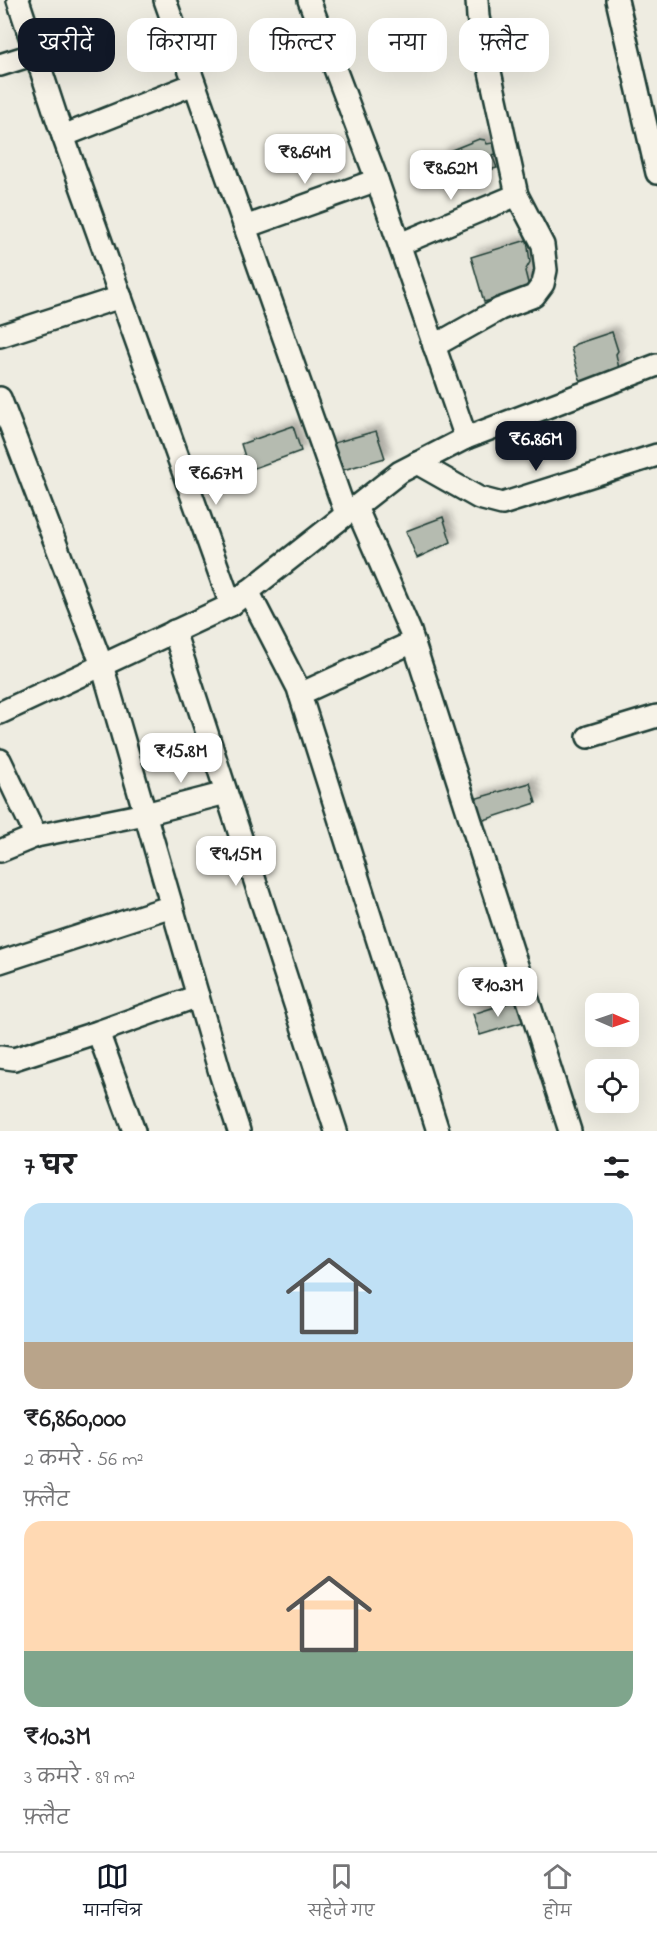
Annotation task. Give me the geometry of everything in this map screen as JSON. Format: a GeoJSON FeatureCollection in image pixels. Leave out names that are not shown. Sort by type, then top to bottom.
{"type":"FeatureCollection","features":[{"type":"Feature","properties":{"kind":"street"},"geometry":{"type":"LineString","coordinates":[[18,0],[24,18]]}},
{"type":"Feature","properties":{"kind":"street"},"geometry":{"type":"LineString","coordinates":[[165,0],[245,227],[351,511],[413,642],[570,1131]]}},
{"type":"Feature","properties":{"kind":"street"},"geometry":{"type":"LineString","coordinates":[[309,0],[400,244],[466,438]]}},
{"type":"Feature","properties":{"kind":"street"},"geometry":{"type":"LineString","coordinates":[[434,346],[500,309],[534,296],[543,284],[546,270],[543,245],[517,195],[478,17],[477,0]]}},
{"type":"Feature","properties":{"kind":"street"},"geometry":{"type":"LineString","coordinates":[[617,0],[657,173]]}},
{"type":"Feature","properties":{"kind":"street"},"geometry":{"type":"LineString","coordinates":[[0,66],[18,60]]}},
{"type":"Feature","properties":{"kind":"street"},"geometry":{"type":"LineString","coordinates":[[41,72],[231,605]]}},
{"type":"Feature","properties":{"kind":"street"},"geometry":{"type":"LineString","coordinates":[[63,136],[194,84]]}},
{"type":"Feature","properties":{"kind":"street"},"geometry":{"type":"LineString","coordinates":[[245,227],[377,180]]}},
{"type":"Feature","properties":{"kind":"street"},"geometry":{"type":"LineString","coordinates":[[400,244],[517,195]]}},
{"type":"Feature","properties":{"kind":"street"},"geometry":{"type":"LineString","coordinates":[[0,336],[121,297]]}},
{"type":"Feature","properties":{"kind":"street"},"geometry":{"type":"LineString","coordinates":[[0,713],[231,605],[400,472],[466,438],[657,365]]}},
{"type":"Feature","properties":{"kind":"street"},"geometry":{"type":"LineString","coordinates":[[0,398],[102,665],[239,1131]]}},
{"type":"Feature","properties":{"kind":"street"},"geometry":{"type":"LineString","coordinates":[[417,463],[479,498],[502,504],[657,455]]}},
{"type":"Feature","properties":{"kind":"street"},"geometry":{"type":"LineString","coordinates":[[248,591],[300,694],[438,1131]]}},
{"type":"Feature","properties":{"kind":"street"},"geometry":{"type":"LineString","coordinates":[[174,632],[336,1131]]}},
{"type":"Feature","properties":{"kind":"street"},"geometry":{"type":"LineString","coordinates":[[300,694],[413,642]]}},
{"type":"Feature","properties":{"kind":"street"},"geometry":{"type":"LineString","coordinates":[[588,738],[657,716]]}},
{"type":"Feature","properties":{"kind":"street"},"geometry":{"type":"LineString","coordinates":[[0,760],[36,836]]}},
{"type":"Feature","properties":{"kind":"street"},"geometry":{"type":"LineString","coordinates":[[0,851],[36,836],[145,814],[226,793]]}},
{"type":"Feature","properties":{"kind":"street"},"geometry":{"type":"LineString","coordinates":[[0,962],[172,906]]}},
{"type":"Feature","properties":{"kind":"street"},"geometry":{"type":"LineString","coordinates":[[0,1057],[14,1059],[198,996]]}},
{"type":"Feature","properties":{"kind":"street"},"geometry":{"type":"LineString","coordinates":[[98,1032],[134,1131]]}},
{"type":"Feature","properties":{"kind":"building"},"geometry":{"type":"Polygon","coordinates":[[[479,139],[485,140],[487,144],[498,142],[500,153],[492,155],[497,168],[453,179],[442,154],[479,139]]]}},
{"type":"Feature","properties":{"kind":"building"},"geometry":{"type":"Polygon","coordinates":[[[527,240],[530,262],[525,271],[530,291],[500,301],[504,296],[484,302],[471,257],[527,240]]]}},
{"type":"Feature","properties":{"kind":"building"},"geometry":{"type":"Polygon","coordinates":[[[612,332],[618,351],[616,354],[620,374],[590,387],[580,379],[571,348],[576,344],[612,332]]]}},
{"type":"Feature","properties":{"kind":"building"},"geometry":{"type":"Polygon","coordinates":[[[293,426],[301,451],[249,470],[241,444],[293,426]]]}},
{"type":"Feature","properties":{"kind":"building"},"geometry":{"type":"Polygon","coordinates":[[[376,431],[385,458],[336,472],[327,445],[376,431]]]}},
{"type":"Feature","properties":{"kind":"building"},"geometry":{"type":"Polygon","coordinates":[[[443,517],[451,542],[417,558],[406,531],[443,517]]]}},
{"type":"Feature","properties":{"kind":"building"},"geometry":{"type":"Polygon","coordinates":[[[530,783],[536,803],[481,821],[474,799],[530,783]]]}},
{"type":"Feature","properties":{"kind":"building"},"geometry":{"type":"Polygon","coordinates":[[[517,1000],[523,1022],[480,1035],[473,1014],[517,1000]]]}}]}
